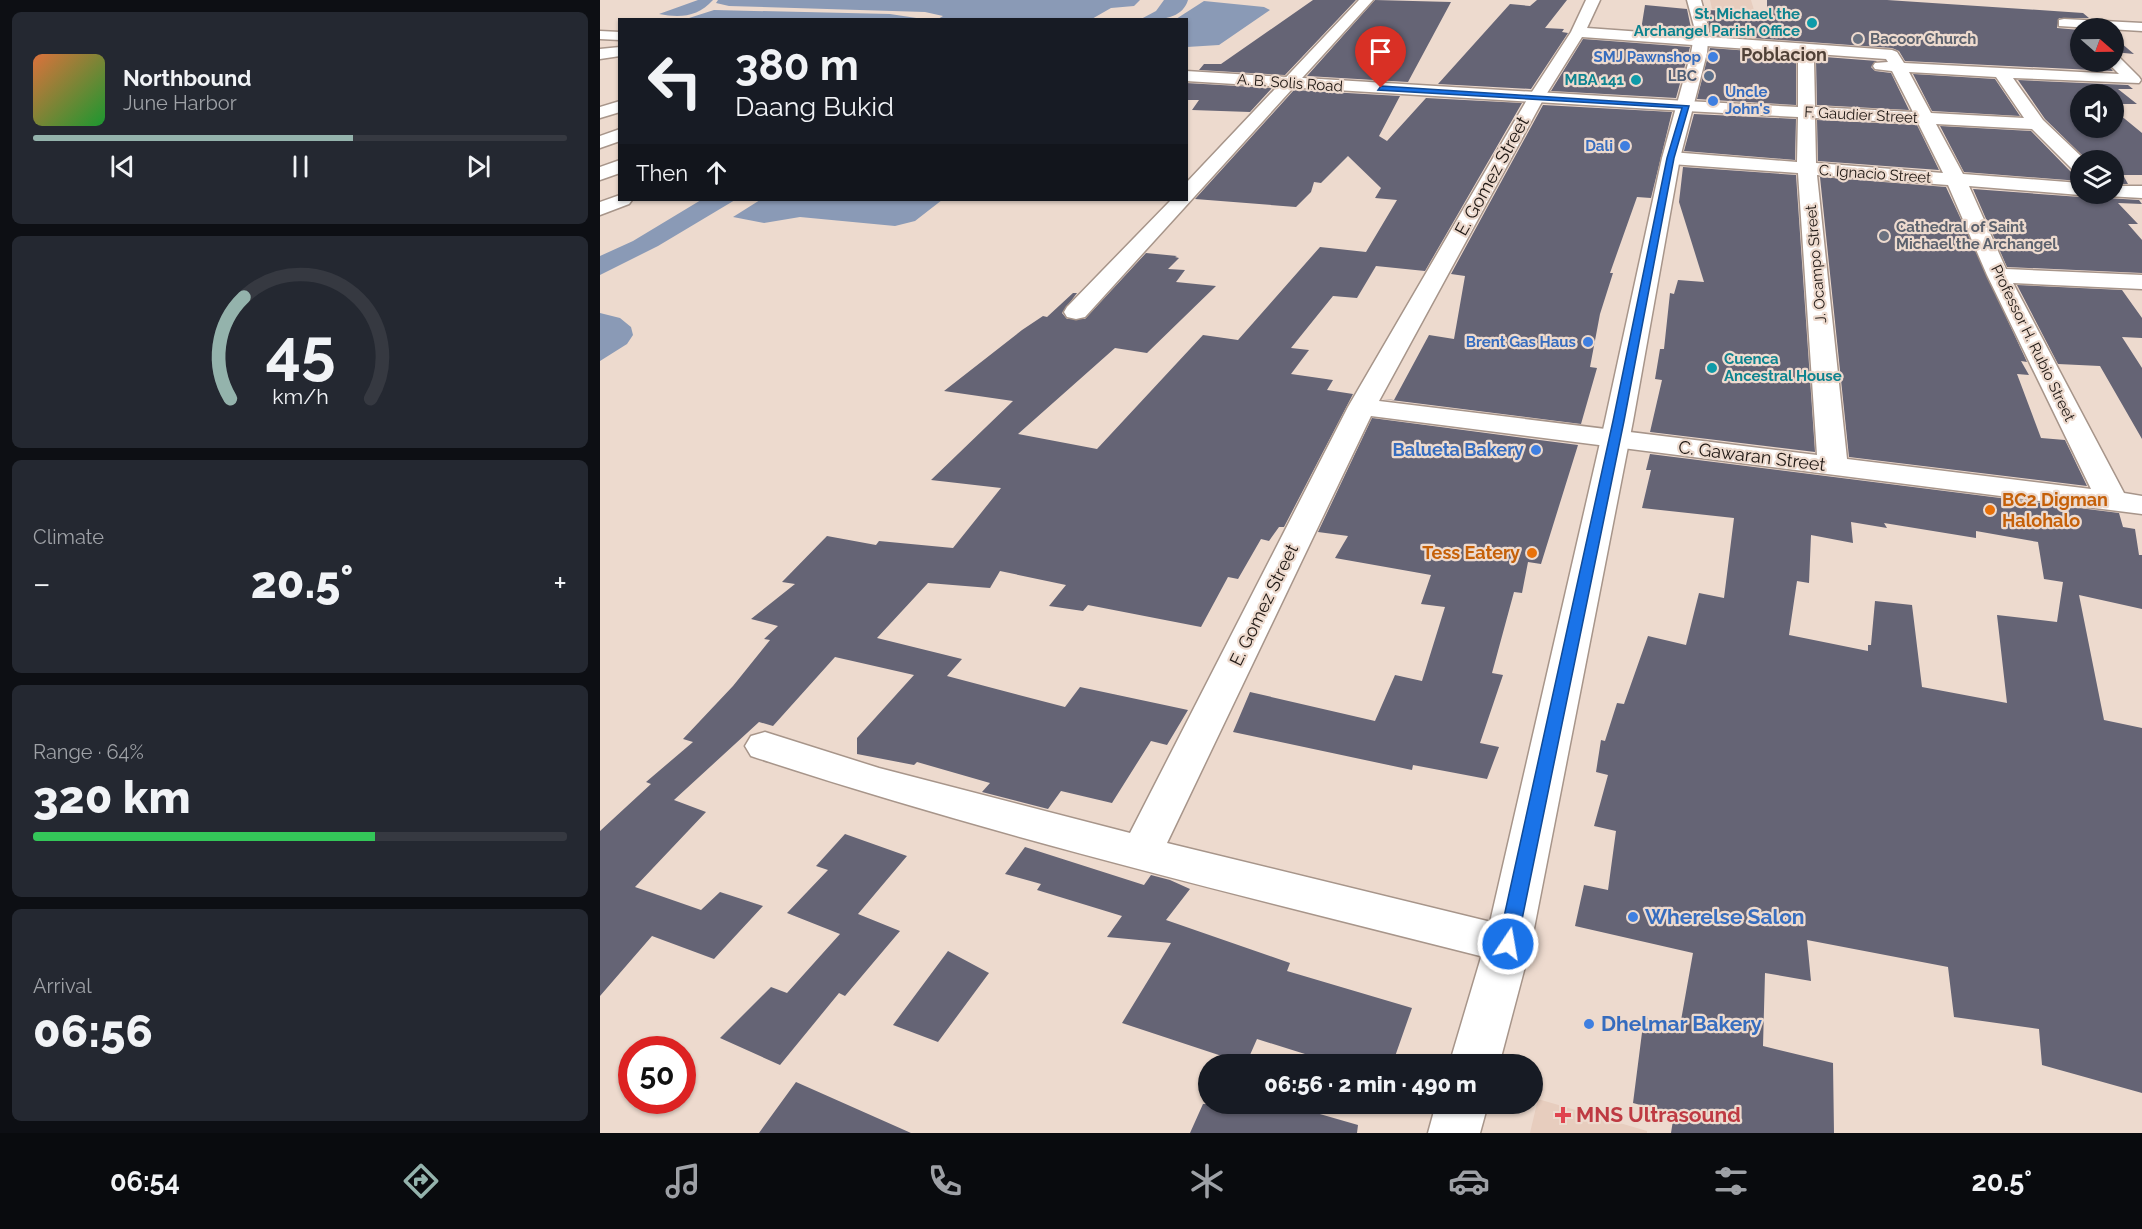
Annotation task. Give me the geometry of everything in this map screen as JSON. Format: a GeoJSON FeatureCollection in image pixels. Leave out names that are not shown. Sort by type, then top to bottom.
{"type":"FeatureCollection","features":[{"type":"Feature","properties":{"kind":"street"},"geometry":{"type":"LineString","coordinates":[[1188,193],[1292,83],[1366,0]]}},
{"type":"Feature","properties":{"kind":"street","name":"E. Gomez Street"},"geometry":{"type":"LineString","coordinates":[[1141,853],[1362,407],[1536,98],[1578,32],[1593,0]]}},
{"type":"Feature","properties":{"kind":"street"},"geometry":{"type":"LineString","coordinates":[[1476,1054],[1508,944],[1615,439],[1671,158],[1701,45],[1701,21],[1694,0]]}},
{"type":"Feature","properties":{"kind":"street"},"geometry":{"type":"LineString","coordinates":[[2124,26],[2142,27]]}},
{"type":"Feature","properties":{"kind":"street"},"geometry":{"type":"LineString","coordinates":[[1578,32],[1895,61],[2001,74],[2133,80],[2124,71]]}},
{"type":"Feature","properties":{"kind":"street"},"geometry":{"type":"LineString","coordinates":[[600,35],[618,36]]}},
{"type":"Feature","properties":{"kind":"street"},"geometry":{"type":"LineString","coordinates":[[1701,45],[1806,60],[1895,61]]}},
{"type":"Feature","properties":{"kind":"street"},"geometry":{"type":"LineString","coordinates":[[2124,54],[2133,54]]}},
{"type":"Feature","properties":{"kind":"street","name":"J. Ocampo Street"},"geometry":{"type":"LineString","coordinates":[[1806,60],[1809,112],[1807,169],[1833,467]]}},
{"type":"Feature","properties":{"kind":"street","name":"Professor H. Rubio Street"},"geometry":{"type":"LineString","coordinates":[[1895,61],[1956,180],[1998,275],[2113,502]]}},
{"type":"Feature","properties":{"kind":"street"},"geometry":{"type":"LineString","coordinates":[[2001,74],[2037,123],[2070,156]]}},
{"type":"Feature","properties":{"kind":"street","name":"A. B. Solis Road"},"geometry":{"type":"LineString","coordinates":[[1188,76],[1686,106]]}},
{"type":"Feature","properties":{"kind":"street"},"geometry":{"type":"LineString","coordinates":[[600,113],[616,97]]}},
{"type":"Feature","properties":{"kind":"street","name":"F. Gaudier Street"},"geometry":{"type":"LineString","coordinates":[[1686,106],[2037,123]]}},
{"type":"Feature","properties":{"kind":"street"},"geometry":{"type":"LineString","coordinates":[[600,142],[618,135]]}},
{"type":"Feature","properties":{"kind":"street","name":"C. Ignacio Street"},"geometry":{"type":"LineString","coordinates":[[1671,158],[2070,188]]}},
{"type":"Feature","properties":{"kind":"street"},"geometry":{"type":"LineString","coordinates":[[600,174],[618,167]]}},
{"type":"Feature","properties":{"kind":"street"},"geometry":{"type":"LineString","coordinates":[[2124,192],[2142,192]]}},
{"type":"Feature","properties":{"kind":"street"},"geometry":{"type":"LineString","coordinates":[[600,209],[620,201]]}},
{"type":"Feature","properties":{"kind":"street"},"geometry":{"type":"LineString","coordinates":[[1076,312],[1181,201]]}},
{"type":"Feature","properties":{"kind":"street"},"geometry":{"type":"LineString","coordinates":[[1998,275],[2142,282]]}},
{"type":"Feature","properties":{"kind":"street","name":"C. Gawaran Street"},"geometry":{"type":"LineString","coordinates":[[1362,407],[2142,505]]}},
{"type":"Feature","properties":{"kind":"street"},"geometry":{"type":"LineString","coordinates":[[765,746],[877,782],[1141,853],[1508,944]]}},
{"type":"Feature","properties":{"kind":"street"},"geometry":{"type":"LineString","coordinates":[[1454,1133],[1459,1114]]}},
{"type":"Feature","properties":{"kind":"shaded area"},"geometry":{"type":"Polygon","coordinates":[[[1710,0],[1751,0],[1754,10],[1712,9],[1710,0]]]}},
{"type":"Feature","properties":{"kind":"shaded area","name":"MNS Ultrasound"},"geometry":{"type":"Polygon","coordinates":[[[1543,1100],[1647,1131],[1647,1133],[1530,1133],[1534,1114],[1543,1114],[1543,1100]]]}},
{"type":"Feature","properties":{"kind":"water"},"geometry":{"type":"Polygon","coordinates":[[[698,0],[713,0],[701,10],[688,15],[659,14],[698,0]]]}},
{"type":"Feature","properties":{"kind":"water"},"geometry":{"type":"Polygon","coordinates":[[[718,0],[1140,0],[1134,6],[1111,8],[1094,18],[940,18],[943,16],[925,12],[729,6],[716,3],[718,0]]]}},
{"type":"Feature","properties":{"kind":"water"},"geometry":{"type":"Polygon","coordinates":[[[1164,0],[1188,0],[1181,12],[1175,15],[1166,18],[1143,18],[1156,11],[1164,0]]]}},
{"type":"Feature","properties":{"kind":"water"},"geometry":{"type":"Polygon","coordinates":[[[1204,1],[1264,7],[1270,10],[1219,45],[1188,47],[1188,18],[1178,18],[1204,1]]]}},
{"type":"Feature","properties":{"kind":"water"},"geometry":{"type":"Polygon","coordinates":[[[714,10],[890,14],[916,18],[689,18],[714,10]]]}},
{"type":"Feature","properties":{"kind":"water"},"geometry":{"type":"Polygon","coordinates":[[[699,201],[733,201],[658,246],[600,275],[600,256],[633,241],[699,201]]]}},
{"type":"Feature","properties":{"kind":"water"},"geometry":{"type":"Polygon","coordinates":[[[758,201],[941,201],[915,221],[895,226],[800,217],[764,223],[733,217],[758,201]]]}},
{"type":"Feature","properties":{"kind":"water"},"geometry":{"type":"Polygon","coordinates":[[[600,313],[620,318],[631,327],[633,335],[627,344],[600,361],[600,313]]]}},
{"type":"Feature","properties":{"kind":"building"},"geometry":{"type":"Polygon","coordinates":[[[1313,0],[1356,0],[1285,75],[1199,70],[1204,64],[1221,64],[1313,0]]]}},
{"type":"Feature","properties":{"kind":"building"},"geometry":{"type":"Polygon","coordinates":[[[1375,0],[1451,2],[1408,82],[1307,76],[1375,0]]]}},
{"type":"Feature","properties":{"kind":"building"},"geometry":{"type":"Polygon","coordinates":[[[1537,0],[1567,0],[1545,28],[1564,29],[1562,32],[1568,33],[1531,89],[1438,84],[1510,4],[1530,6],[1537,0]]]}},
{"type":"Feature","properties":{"kind":"building"},"geometry":{"type":"Polygon","coordinates":[[[1767,0],[1887,0],[2083,13],[2089,18],[2059,18],[2057,28],[2070,29],[2070,69],[1905,61],[1899,51],[1892,48],[1711,35],[1706,10],[1767,11],[1767,0]]]}},
{"type":"Feature","properties":{"kind":"building"},"geometry":{"type":"Polygon","coordinates":[[[1645,5],[1687,9],[1692,33],[1641,30],[1645,5]]]}},
{"type":"Feature","properties":{"kind":"building"},"geometry":{"type":"Polygon","coordinates":[[[1583,39],[1690,47],[1676,98],[1551,91],[1583,39]]]}},
{"type":"Feature","properties":{"kind":"building"},"geometry":{"type":"Polygon","coordinates":[[[2124,46],[2134,54],[2124,53],[2124,46]]]}},
{"type":"Feature","properties":{"kind":"building"},"geometry":{"type":"Polygon","coordinates":[[[1710,48],[1802,55],[1796,60],[1796,105],[1697,99],[1710,48]]]}},
{"type":"Feature","properties":{"kind":"building"},"geometry":{"type":"Polygon","coordinates":[[[1812,56],[1877,61],[1871,67],[1875,71],[1891,73],[1909,110],[1817,105],[1816,60],[1812,56]]]}},
{"type":"Feature","properties":{"kind":"building"},"geometry":{"type":"Polygon","coordinates":[[[1913,74],[1995,79],[2020,116],[1932,111],[1913,74]]]}},
{"type":"Feature","properties":{"kind":"building"},"geometry":{"type":"Polygon","coordinates":[[[2018,80],[2106,84],[2070,84],[2070,138],[2124,138],[2124,118],[2142,133],[2142,175],[2124,175],[2124,150],[2077,150],[2045,119],[2018,80]]]}},
{"type":"Feature","properties":{"kind":"building"},"geometry":{"type":"Polygon","coordinates":[[[1188,83],[1272,88],[1250,112],[1192,110],[1199,100],[1188,100],[1188,83]]]}},
{"type":"Feature","properties":{"kind":"building"},"geometry":{"type":"Polygon","coordinates":[[[2124,85],[2128,85],[2133,89],[2124,89],[2124,85]]]}},
{"type":"Feature","properties":{"kind":"building"},"geometry":{"type":"Polygon","coordinates":[[[1294,90],[1400,96],[1379,136],[1387,141],[1426,98],[1522,103],[1425,271],[1376,266],[1357,298],[1333,296],[1291,348],[1309,350],[1291,374],[1333,380],[1327,390],[1353,394],[1284,527],[1279,527],[1269,541],[1261,539],[1238,579],[1228,577],[1201,627],[1088,605],[1083,611],[1049,606],[1066,585],[1000,571],[990,588],[928,583],[877,638],[962,659],[947,676],[1065,707],[1080,687],[1188,710],[1167,745],[1151,741],[1112,803],[1061,791],[1048,809],[982,792],[990,783],[917,762],[914,765],[857,754],[857,738],[914,675],[835,657],[773,726],[759,722],[674,800],[706,812],[635,887],[701,910],[720,892],[763,906],[714,959],[652,936],[600,996],[600,831],[651,784],[646,782],[693,742],[683,739],[733,686],[770,640],[764,639],[778,626],[751,619],[795,584],[782,582],[827,536],[876,545],[879,541],[953,548],[1001,488],[931,480],[1013,401],[944,391],[1022,330],[1043,316],[1047,317],[1073,293],[1077,293],[1062,313],[1067,319],[1085,319],[1146,253],[1177,256],[1175,257],[1179,258],[1168,269],[1185,270],[1176,282],[1216,286],[1147,353],[1115,348],[1018,434],[1097,449],[1203,335],[1238,340],[1320,247],[1366,252],[1397,200],[1375,198],[1381,188],[1348,156],[1321,183],[1314,182],[1311,192],[1296,207],[1195,199],[1294,90]]]}},
{"type":"Feature","properties":{"kind":"building"},"geometry":{"type":"Polygon","coordinates":[[[2124,94],[2137,104],[2124,104],[2124,94]]]}},
{"type":"Feature","properties":{"kind":"building"},"geometry":{"type":"Polygon","coordinates":[[[1543,105],[1672,112],[1651,198],[1637,197],[1610,273],[1613,273],[1600,314],[1590,367],[1597,368],[1581,424],[1383,399],[1394,400],[1429,335],[1454,339],[1465,276],[1451,274],[1543,105]]]}},
{"type":"Feature","properties":{"kind":"building"},"geometry":{"type":"Polygon","coordinates":[[[1694,114],[1796,119],[1795,160],[1684,151],[1694,114]]]}},
{"type":"Feature","properties":{"kind":"building"},"geometry":{"type":"Polygon","coordinates":[[[1817,120],[1917,125],[1939,170],[1818,161],[1817,120]]]}},
{"type":"Feature","properties":{"kind":"building"},"geometry":{"type":"Polygon","coordinates":[[[1940,126],[2031,131],[2070,171],[2070,180],[1964,172],[1940,126]]]}},
{"type":"Feature","properties":{"kind":"building"},"geometry":{"type":"Polygon","coordinates":[[[1683,167],[1796,175],[1815,452],[1650,432],[1662,380],[1655,379],[1660,349],[1664,349],[1670,293],[1674,294],[1678,280],[1704,282],[1679,202],[1683,167]]]}},
{"type":"Feature","properties":{"kind":"building"},"geometry":{"type":"Polygon","coordinates":[[[1820,177],[1946,187],[2027,362],[2021,361],[2029,375],[2017,374],[2041,438],[2065,440],[2087,486],[1849,457],[1820,177]]]}},
{"type":"Feature","properties":{"kind":"building"},"geometry":{"type":"Polygon","coordinates":[[[1973,189],[2070,196],[2070,204],[2119,204],[2138,224],[2128,224],[2142,240],[2142,273],[2007,267],[1973,189]]]}},
{"type":"Feature","properties":{"kind":"building"},"geometry":{"type":"Polygon","coordinates":[[[2124,199],[2139,200],[2142,204],[2124,203],[2124,199]]]}},
{"type":"Feature","properties":{"kind":"building"},"geometry":{"type":"Polygon","coordinates":[[[2017,285],[2122,290],[2142,318],[2142,338],[2122,337],[2142,368],[2142,439],[2100,366],[2058,364],[2017,285]]]}},
{"type":"Feature","properties":{"kind":"building"},"geometry":{"type":"Polygon","coordinates":[[[1372,418],[1578,445],[1541,564],[1528,562],[1522,593],[1514,592],[1492,673],[1503,675],[1480,743],[1499,747],[1487,779],[1413,765],[1412,770],[1233,732],[1250,692],[1375,721],[1395,675],[1422,681],[1445,607],[1421,604],[1431,575],[1335,558],[1348,536],[1318,532],[1372,418]]]}},
{"type":"Feature","properties":{"kind":"building"},"geometry":{"type":"Polygon","coordinates":[[[1650,454],[2119,513],[2123,527],[2135,529],[2139,555],[2142,555],[2142,609],[2079,595],[2104,720],[2142,728],[2142,1093],[2042,1065],[2039,1029],[1954,1017],[1948,967],[1807,940],[1811,981],[1765,973],[1763,1046],[1833,1063],[1834,1133],[1671,1133],[1674,1114],[1633,1103],[1644,1017],[1680,1026],[1693,953],[1575,926],[1584,885],[1608,890],[1616,831],[1594,826],[1608,775],[1596,772],[1601,740],[1605,741],[1617,703],[1624,704],[1648,636],[1686,645],[1699,593],[1724,598],[1734,518],[1642,508],[1651,470],[1646,470],[1650,454]],[[1851,522],[1853,543],[1811,535],[1809,583],[1797,581],[1789,635],[1868,651],[1868,645],[1871,645],[1875,601],[1912,605],[1922,687],[2007,703],[1997,615],[2057,622],[2063,582],[2044,579],[2038,542],[1976,531],[1976,538],[1884,523],[1887,528],[1851,522]]]}},
{"type":"Feature","properties":{"kind":"building"},"geometry":{"type":"Polygon","coordinates":[[[845,834],[907,856],[847,927],[858,914],[900,931],[845,996],[839,993],[780,1065],[720,1038],[771,987],[787,993],[840,934],[787,913],[828,870],[816,866],[845,834]]]}},
{"type":"Feature","properties":{"kind":"building"},"geometry":{"type":"Polygon","coordinates":[[[1025,847],[1144,885],[1151,875],[1190,889],[1166,920],[1290,963],[1287,971],[1412,1008],[1396,1054],[1305,1054],[1257,1039],[1250,1054],[1216,1054],[1122,1023],[1171,943],[1107,937],[1122,916],[1037,890],[1041,884],[1005,874],[1025,847]]]}},
{"type":"Feature","properties":{"kind":"building"},"geometry":{"type":"Polygon","coordinates":[[[948,951],[989,973],[938,1042],[893,1025],[948,951]]]}},
{"type":"Feature","properties":{"kind":"building"},"geometry":{"type":"Polygon","coordinates":[[[796,1082],[911,1133],[759,1133],[796,1082]]]}},
{"type":"Feature","properties":{"kind":"building"},"geometry":{"type":"Polygon","coordinates":[[[1199,1114],[1320,1114],[1358,1125],[1357,1133],[1190,1133],[1199,1114]]]}},
{"type":"Feature","properties":{"kind":"place","name":"St. Michael the Archangel Parish Office"},"geometry":{"type":"Point","coordinates":[1812,23]}},
{"type":"Feature","properties":{"kind":"place","name":"Bacoor Church"},"geometry":{"type":"Point","coordinates":[1858,39]}},
{"type":"Feature","properties":{"kind":"place","name":"SMJ Pawnshop"},"geometry":{"type":"Point","coordinates":[1713,57]}},
{"type":"Feature","properties":{"kind":"place","name":"LBC"},"geometry":{"type":"Point","coordinates":[1709,76]}},
{"type":"Feature","properties":{"kind":"place","name":"MBA 141"},"geometry":{"type":"Point","coordinates":[1636,80]}},
{"type":"Feature","properties":{"kind":"place","name":"Uncle John's"},"geometry":{"type":"Point","coordinates":[1713,101]}},
{"type":"Feature","properties":{"kind":"place","name":"Dali"},"geometry":{"type":"Point","coordinates":[1625,146]}},
{"type":"Feature","properties":{"kind":"place","name":"Cathedral of Saint Michael the Archangel"},"geometry":{"type":"Point","coordinates":[1884,236]}},
{"type":"Feature","properties":{"kind":"place","name":"Brent Gas Haus"},"geometry":{"type":"Point","coordinates":[1588,342]}},
{"type":"Feature","properties":{"kind":"place","name":"Cuenca Ancestral House"},"geometry":{"type":"Point","coordinates":[1712,368]}},
{"type":"Feature","properties":{"kind":"place","name":"Balueta Bakery"},"geometry":{"type":"Point","coordinates":[1536,450]}},
{"type":"Feature","properties":{"kind":"place","name":"BC2 Digman Halohalo"},"geometry":{"type":"Point","coordinates":[1990,510]}},
{"type":"Feature","properties":{"kind":"place","name":"Tess Eatery"},"geometry":{"type":"Point","coordinates":[1532,553]}},
{"type":"Feature","properties":{"kind":"place","name":"Wherelse Salon"},"geometry":{"type":"Point","coordinates":[1633,917]}},
{"type":"Feature","properties":{"kind":"place","name":"Dhelmar Bakery"},"geometry":{"type":"Point","coordinates":[1589,1024]}},
{"type":"Feature","properties":{"kind":"place","name":"MNS Ultrasound"},"geometry":{"type":"Point","coordinates":[1563,1115]}},
{"type":"Feature","properties":{"kind":"district","name":"Poblacion"},"geometry":{"type":"Point","coordinates":[1784,55]}},
{"type":"Feature","properties":{"kind":"route"},"geometry":{"type":"LineString","coordinates":[[1381,88],[1686,106],[1671,158],[1619,421],[1508,944]]}}]}
